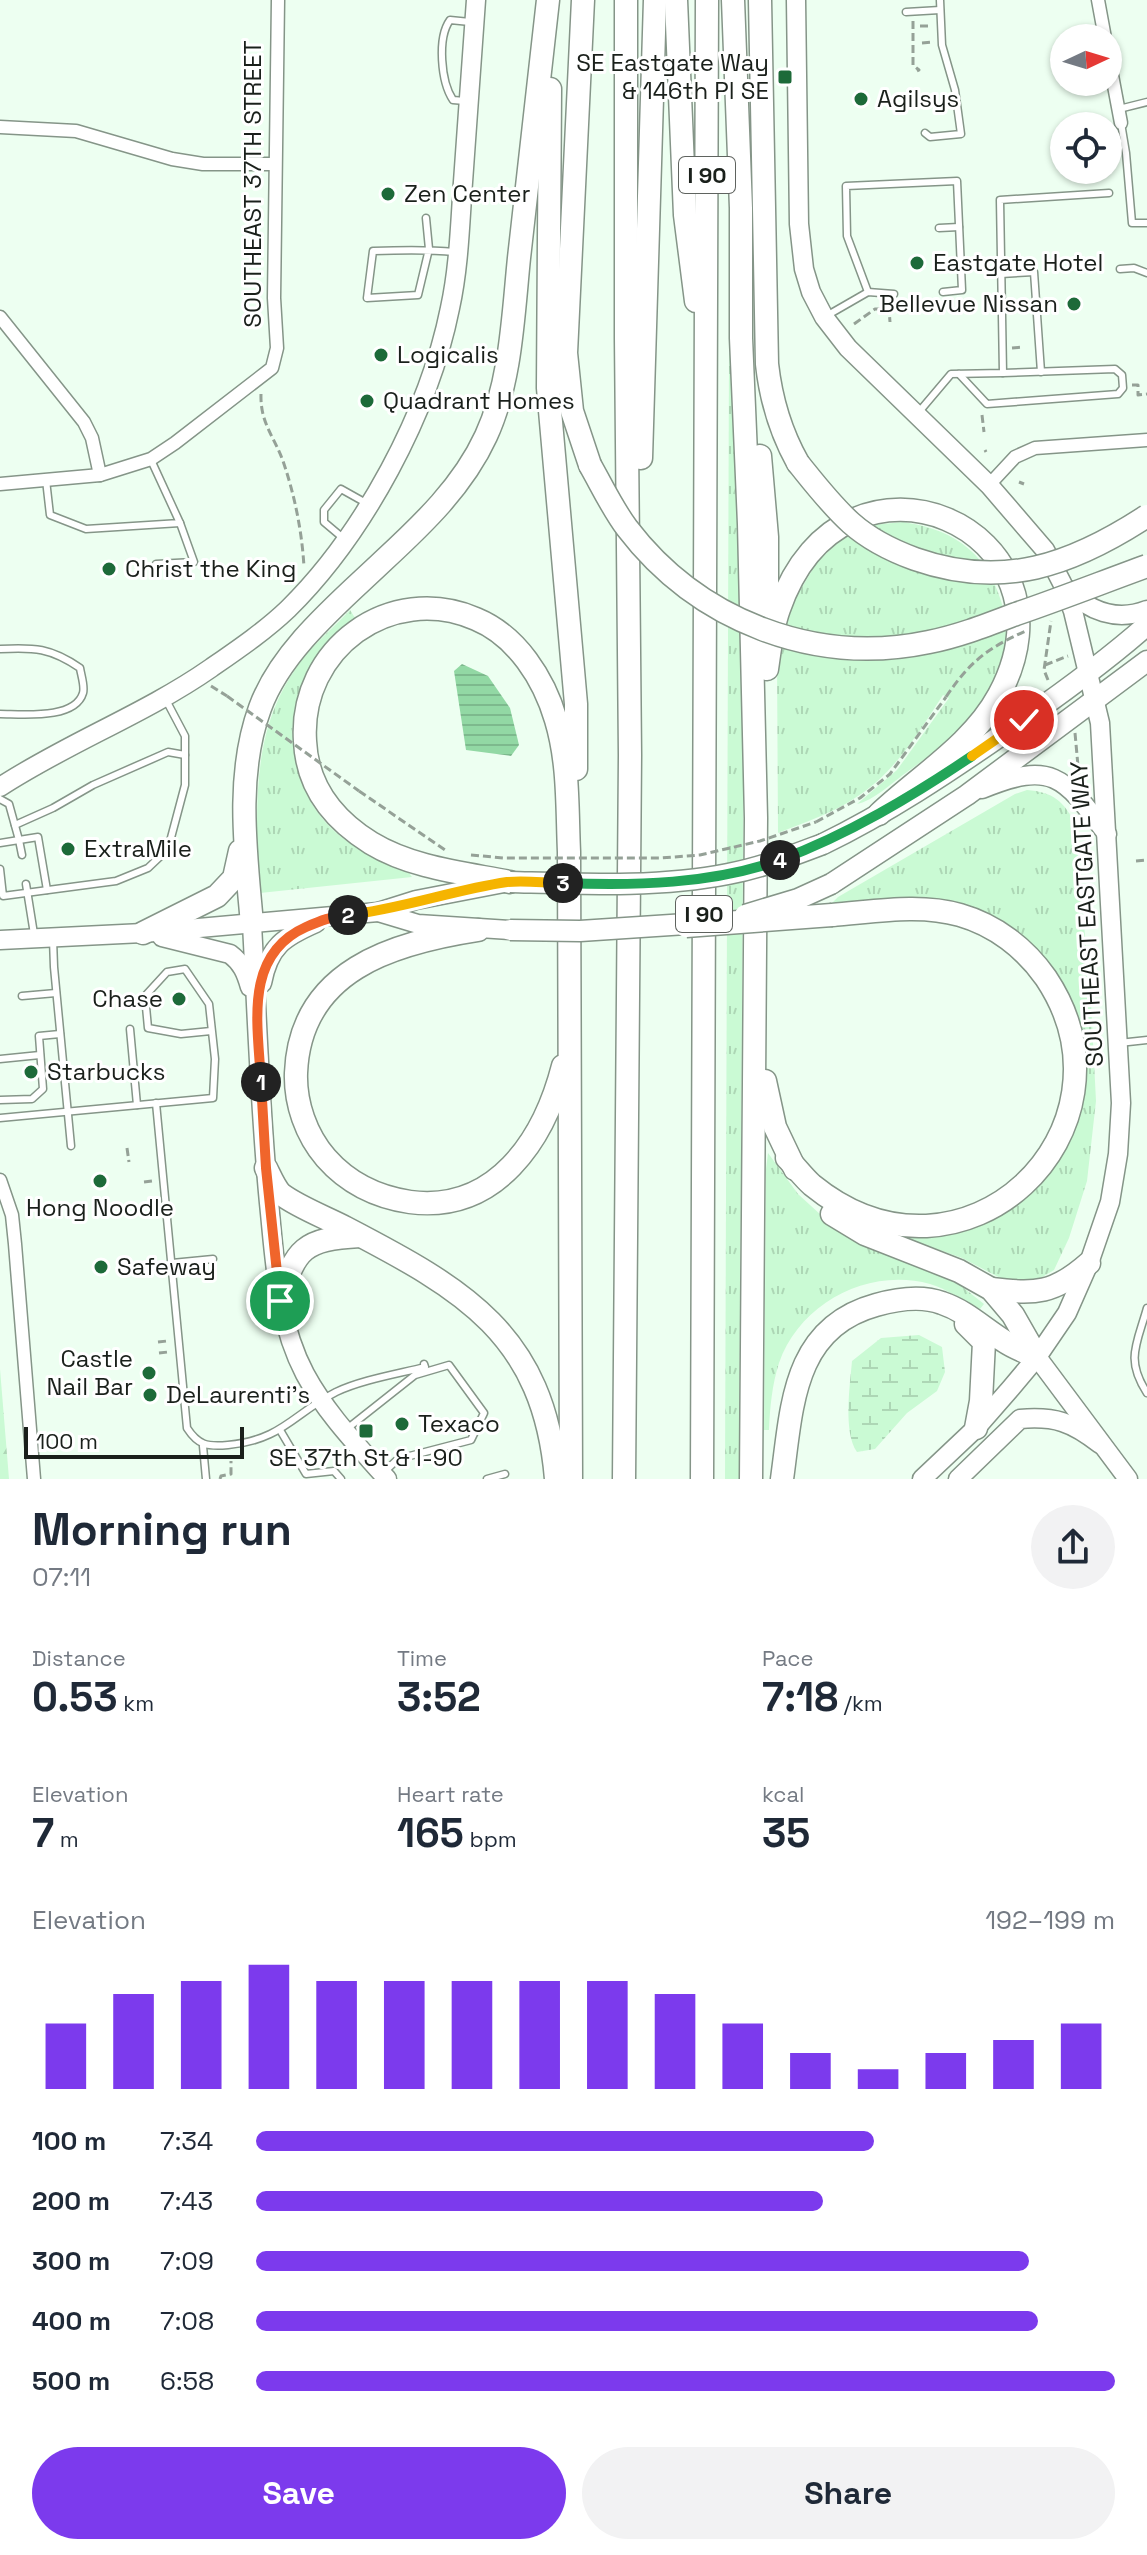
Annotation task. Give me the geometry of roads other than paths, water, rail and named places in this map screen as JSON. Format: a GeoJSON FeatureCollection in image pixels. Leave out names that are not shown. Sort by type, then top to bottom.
{"type":"FeatureCollection","features":[{"type":"Feature","properties":{"kind":"highway"},"geometry":{"type":"LineString","coordinates":[[252,924],[245,839],[247,762],[261,705],[297,648],[329,612],[413,533],[457,485],[474,460],[495,412],[511,327],[549,0]]}},
{"type":"Feature","properties":{"kind":"highway"},"geometry":{"type":"LineString","coordinates":[[549,0],[548,361],[576,704],[577,759],[569,852]]}},
{"type":"Feature","properties":{"kind":"highway"},"geometry":{"type":"LineString","coordinates":[[583,0],[566,353],[572,411],[590,465],[626,526],[657,563],[740,620],[765,632],[819,645],[871,649],[950,637],[1147,566]]}},
{"type":"Feature","properties":{"kind":"highway"},"geometry":{"type":"LineString","coordinates":[[624,1479],[630,755],[626,0]]}},
{"type":"Feature","properties":{"kind":"highway"},"geometry":{"type":"LineString","coordinates":[[630,755],[651,194],[655,0]]}},
{"type":"Feature","properties":{"kind":"highway"},"geometry":{"type":"LineString","coordinates":[[676,0],[685,215],[692,282],[706,349]]}},
{"type":"Feature","properties":{"kind":"highway","name":"I 90"},"geometry":{"type":"LineString","coordinates":[[702,1479],[707,0]]}},
{"type":"Feature","properties":{"kind":"highway"},"geometry":{"type":"LineString","coordinates":[[733,0],[741,208],[767,537],[767,669],[756,818]]}},
{"type":"Feature","properties":{"kind":"highway"},"geometry":{"type":"LineString","coordinates":[[760,0],[767,364],[776,415],[798,463],[830,503],[853,525],[904,555],[955,570],[990,573],[1052,565],[1091,550],[1147,516]]}},
{"type":"Feature","properties":{"kind":"highway"},"geometry":{"type":"LineString","coordinates":[[741,208],[741,338],[756,818],[751,1479]]}},
{"type":"Feature","properties":{"kind":"highway"},"geometry":{"type":"LineString","coordinates":[[767,669],[779,609],[792,580],[822,540],[849,519],[894,509],[940,515],[963,526],[983,541],[999,560],[1016,602],[1017,636],[1010,672],[998,697],[978,725],[879,814]]}},
{"type":"Feature","properties":{"kind":"highway"},"geometry":{"type":"LineString","coordinates":[[510,882],[443,870],[374,845],[338,818],[312,780],[305,752],[304,729],[309,697],[320,670],[330,655],[355,632],[378,619],[404,610],[455,612],[491,627],[522,655],[547,694],[556,721],[566,773],[569,852],[571,1479]]}},
{"type":"Feature","properties":{"kind":"highway"},"geometry":{"type":"LineString","coordinates":[[143,933],[217,896],[234,878],[245,839]]}},
{"type":"Feature","properties":{"kind":"highway"},"geometry":{"type":"LineString","coordinates":[[686,926],[938,910],[961,915],[993,928],[1019,946],[1058,995],[1071,1031],[1077,1070],[1073,1101],[1062,1135],[1045,1162],[1025,1186],[997,1207],[966,1220],[914,1227],[872,1220],[810,1184],[787,1158]]}},
{"type":"Feature","properties":{"kind":"highway"},"geometry":{"type":"LineString","coordinates":[[478,930],[429,937],[371,958],[328,990],[313,1010],[303,1032],[296,1082],[300,1109],[309,1135],[325,1157],[365,1190],[397,1200],[420,1203],[446,1201],[492,1184],[531,1143],[548,1112],[564,1063],[569,1018]]}},
{"type":"Feature","properties":{"kind":"highway"},"geometry":{"type":"LineString","coordinates":[[756,997],[764,1079],[775,1127],[787,1158],[818,1202],[838,1219],[865,1234],[959,1271],[991,1289],[1013,1315],[1037,1357]]}},
{"type":"Feature","properties":{"kind":"highway"},"geometry":{"type":"LineString","coordinates":[[266,1168],[280,1193],[429,1273],[460,1293],[488,1319],[516,1352],[533,1382],[546,1414],[556,1479]]}},
{"type":"Feature","properties":{"kind":"highway"},"geometry":{"type":"LineString","coordinates":[[280,1301],[289,1268],[296,1256],[323,1240],[361,1236]]}},
{"type":"Feature","properties":{"kind":"highway"},"geometry":{"type":"LineString","coordinates":[[991,1289],[1038,1291],[1069,1281],[1089,1263]]}},
{"type":"Feature","properties":{"kind":"highway"},"geometry":{"type":"LineString","coordinates":[[782,1479],[792,1402],[801,1371],[824,1335],[842,1319],[886,1302],[912,1298],[941,1302],[969,1316],[1005,1342],[1037,1357]]}},
{"type":"Feature","properties":{"kind":"highway"},"geometry":{"type":"LineString","coordinates":[[941,1302],[984,1342],[981,1401],[976,1428]]}},
{"type":"Feature","properties":{"kind":"main road"},"geometry":{"type":"LineString","coordinates":[[0,787],[165,697],[213,667],[288,609],[345,539],[389,473],[414,422],[431,377],[451,306],[458,252],[476,0]]}},
{"type":"Feature","properties":{"kind":"main road","name":"SOUTHEAST EASTGATE WAY"},"geometry":{"type":"LineString","coordinates":[[796,0],[799,224],[804,269],[824,317],[848,348],[989,485],[1045,550],[1073,611],[1100,723],[1121,1103],[1118,1154],[1110,1202],[1089,1263],[1067,1313],[1037,1357],[976,1428],[922,1479]]}},
{"type":"Feature","properties":{"kind":"main road"},"geometry":{"type":"LineString","coordinates":[[1062,583],[1081,603],[1097,612],[1125,616],[1147,610]]}},
{"type":"Feature","properties":{"kind":"main road"},"geometry":{"type":"LineString","coordinates":[[0,940],[143,933],[378,912],[416,900],[510,882],[584,884],[685,881],[750,869],[823,844],[879,814],[969,758],[1087,673],[1147,625]]}},
{"type":"Feature","properties":{"kind":"main road"},"geometry":{"type":"LineString","coordinates":[[378,912],[418,924],[478,930],[580,931],[686,926],[771,908],[831,884],[967,795],[1147,661]]}},
{"type":"Feature","properties":{"kind":"main road"},"geometry":{"type":"LineString","coordinates":[[967,795],[1016,775],[1050,777],[1073,791],[1107,834]]}},
{"type":"Feature","properties":{"kind":"main road"},"geometry":{"type":"LineString","coordinates":[[257,1009],[266,963],[271,953],[296,932],[331,916]]}},
{"type":"Feature","properties":{"kind":"main road"},"geometry":{"type":"LineString","coordinates":[[252,924],[266,1168],[280,1301],[292,1344],[321,1402],[385,1476]]}},
{"type":"Feature","properties":{"kind":"main road"},"geometry":{"type":"LineString","coordinates":[[143,933],[230,954],[245,972],[257,1009]]}},
{"type":"Feature","properties":{"kind":"main road"},"geometry":{"type":"LineString","coordinates":[[1037,1357],[1128,1479]]}},
{"type":"Feature","properties":{"kind":"main road"},"geometry":{"type":"LineString","coordinates":[[958,1479],[1020,1419],[1052,1418],[1077,1426],[1100,1444]]}},
{"type":"Feature","properties":{"kind":"street","name":"SOUTHEAST 37TH STREET"},"geometry":{"type":"LineString","coordinates":[[151,459],[272,368],[277,348],[274,298],[278,0]]}},
{"type":"Feature","properties":{"kind":"street"},"geometry":{"type":"LineString","coordinates":[[1098,0],[1102,24]]}},
{"type":"Feature","properties":{"kind":"street"},"geometry":{"type":"LineString","coordinates":[[1116,96],[1119,112]]}},
{"type":"Feature","properties":{"kind":"street"},"geometry":{"type":"LineString","coordinates":[[0,127],[76,131],[172,159],[203,164],[275,164]]}},
{"type":"Feature","properties":{"kind":"street"},"geometry":{"type":"LineString","coordinates":[[0,317],[84,422],[92,438],[100,475]]}},
{"type":"Feature","properties":{"kind":"street"},"geometry":{"type":"LineString","coordinates":[[989,485],[1015,457],[1035,448],[1147,440]]}},
{"type":"Feature","properties":{"kind":"street"},"geometry":{"type":"LineString","coordinates":[[0,484],[100,475],[151,459]]}},
{"type":"Feature","properties":{"kind":"street"},"geometry":{"type":"LineString","coordinates":[[0,1180],[34,1479]]}},
{"type":"Feature","properties":{"kind":"lane"},"geometry":{"type":"LineString","coordinates":[[925,133],[930,137],[961,134],[955,90],[942,45],[940,0]]}},
{"type":"Feature","properties":{"kind":"lane"},"geometry":{"type":"LineString","coordinates":[[906,12],[940,10]]}},
{"type":"Feature","properties":{"kind":"lane"},"geometry":{"type":"LineString","coordinates":[[468,101],[453,100],[450,96],[444,85],[442,64],[445,27],[450,20],[474,22]]}},
{"type":"Feature","properties":{"kind":"lane"},"geometry":{"type":"LineString","coordinates":[[1118,109],[1147,102]]}},
{"type":"Feature","properties":{"kind":"lane"},"geometry":{"type":"LineString","coordinates":[[1122,132],[1132,223],[1147,223]]}},
{"type":"Feature","properties":{"kind":"lane"},"geometry":{"type":"LineString","coordinates":[[868,292],[847,236],[846,186],[957,181],[962,290],[943,292]]}},
{"type":"Feature","properties":{"kind":"lane"},"geometry":{"type":"LineString","coordinates":[[1003,373],[1000,200],[1109,193]]}},
{"type":"Feature","properties":{"kind":"lane"},"geometry":{"type":"LineString","coordinates":[[426,218],[429,249],[418,295],[367,298],[373,251],[429,249],[458,252]]}},
{"type":"Feature","properties":{"kind":"lane"},"geometry":{"type":"LineString","coordinates":[[939,228],[959,227]]}},
{"type":"Feature","properties":{"kind":"lane"},"geometry":{"type":"LineString","coordinates":[[1120,269],[1134,268],[1147,273]]}},
{"type":"Feature","properties":{"kind":"lane"},"geometry":{"type":"LineString","coordinates":[[1001,274],[1034,272],[1041,372]]}},
{"type":"Feature","properties":{"kind":"lane"},"geometry":{"type":"LineString","coordinates":[[824,317],[868,292],[894,294]]}},
{"type":"Feature","properties":{"kind":"lane"},"geometry":{"type":"LineString","coordinates":[[915,416],[951,374],[1115,369],[1122,375],[1123,388],[1118,394],[987,404],[959,374]]}},
{"type":"Feature","properties":{"kind":"lane"},"geometry":{"type":"LineString","coordinates":[[151,459],[194,562],[156,564]]}},
{"type":"Feature","properties":{"kind":"lane"},"geometry":{"type":"LineString","coordinates":[[46,480],[50,515],[86,529],[180,523]]}},
{"type":"Feature","properties":{"kind":"lane"},"geometry":{"type":"LineString","coordinates":[[345,539],[324,522],[324,510],[332,497],[341,489],[369,505]]}},
{"type":"Feature","properties":{"kind":"lane"},"geometry":{"type":"LineString","coordinates":[[0,649],[31,647],[61,654],[80,668],[84,691],[77,704],[57,713],[0,714]]}},
{"type":"Feature","properties":{"kind":"lane"},"geometry":{"type":"LineString","coordinates":[[0,869],[3,896],[116,881],[148,868],[168,849],[185,785],[185,736],[165,697]]}},
{"type":"Feature","properties":{"kind":"lane"},"geometry":{"type":"LineString","coordinates":[[15,825],[93,785],[168,752],[185,755]]}},
{"type":"Feature","properties":{"kind":"lane"},"geometry":{"type":"LineString","coordinates":[[0,799],[9,804],[22,855]]}},
{"type":"Feature","properties":{"kind":"lane"},"geometry":{"type":"LineString","coordinates":[[0,843],[38,837],[47,890]]}},
{"type":"Feature","properties":{"kind":"lane"},"geometry":{"type":"LineString","coordinates":[[26,884],[44,937],[56,993],[71,1146]]}},
{"type":"Feature","properties":{"kind":"lane"},"geometry":{"type":"LineString","coordinates":[[0,1118],[213,1098],[215,1059],[209,1004],[185,969],[167,972],[145,996],[148,1028],[181,1034],[211,1031]]}},
{"type":"Feature","properties":{"kind":"lane"},"geometry":{"type":"LineString","coordinates":[[22,996],[56,993]]}},
{"type":"Feature","properties":{"kind":"lane"},"geometry":{"type":"LineString","coordinates":[[130,1029],[137,1105]]}},
{"type":"Feature","properties":{"kind":"lane"},"geometry":{"type":"LineString","coordinates":[[0,1100],[32,1099],[43,1089],[39,1036],[60,1034]]}},
{"type":"Feature","properties":{"kind":"lane"},"geometry":{"type":"LineString","coordinates":[[1119,1043],[1147,1040]]}},
{"type":"Feature","properties":{"kind":"lane"},"geometry":{"type":"LineString","coordinates":[[0,1059],[40,1055]]}},
{"type":"Feature","properties":{"kind":"lane"},"geometry":{"type":"LineString","coordinates":[[156,1103],[187,1428],[196,1441],[203,1446],[248,1444],[267,1438],[337,1392],[425,1367],[424,1364]]}},
{"type":"Feature","properties":{"kind":"lane"},"geometry":{"type":"LineString","coordinates":[[172,1263],[213,1259]]}},
{"type":"Feature","properties":{"kind":"lane"},"geometry":{"type":"LineString","coordinates":[[1147,1308],[1133,1356],[1136,1376],[1147,1393]]}},
{"type":"Feature","properties":{"kind":"lane"},"geometry":{"type":"LineString","coordinates":[[346,1431],[415,1375],[449,1365],[484,1413],[471,1440],[398,1459],[385,1476]]}},
{"type":"Feature","properties":{"kind":"lane"},"geometry":{"type":"LineString","coordinates":[[280,1430],[306,1474],[334,1471],[341,1479]]}},
{"type":"Feature","properties":{"kind":"lane"},"geometry":{"type":"LineString","coordinates":[[203,1446],[206,1479]]}},
{"type":"Feature","properties":{"kind":"lane"},"geometry":{"type":"LineString","coordinates":[[487,1479],[505,1474]]}},
{"type":"Feature","properties":{"kind":"place","name":"SE Eastgate Way & 146th Pl SE"},"geometry":{"type":"Point","coordinates":[785,77]}},
{"type":"Feature","properties":{"kind":"place","name":"Agilsys"},"geometry":{"type":"Point","coordinates":[861,99]}},
{"type":"Feature","properties":{"kind":"place","name":"Zen Center"},"geometry":{"type":"Point","coordinates":[388,194]}},
{"type":"Feature","properties":{"kind":"place","name":"Eastgate Hotel"},"geometry":{"type":"Point","coordinates":[917,263]}},
{"type":"Feature","properties":{"kind":"place","name":"Bellevue Nissan"},"geometry":{"type":"Point","coordinates":[1074,304]}},
{"type":"Feature","properties":{"kind":"place","name":"Logicalis"},"geometry":{"type":"Point","coordinates":[381,355]}},
{"type":"Feature","properties":{"kind":"place","name":"Quadrant Homes"},"geometry":{"type":"Point","coordinates":[367,401]}},
{"type":"Feature","properties":{"kind":"place","name":"Christ the King"},"geometry":{"type":"Point","coordinates":[109,569]}},
{"type":"Feature","properties":{"kind":"place","name":"ExtraMile"},"geometry":{"type":"Point","coordinates":[68,849]}},
{"type":"Feature","properties":{"kind":"place","name":"Chase"},"geometry":{"type":"Point","coordinates":[179,999]}},
{"type":"Feature","properties":{"kind":"place","name":"Starbucks"},"geometry":{"type":"Point","coordinates":[31,1072]}},
{"type":"Feature","properties":{"kind":"place","name":"Hong Noodle"},"geometry":{"type":"Point","coordinates":[100,1181]}},
{"type":"Feature","properties":{"kind":"place","name":"Safeway"},"geometry":{"type":"Point","coordinates":[101,1267]}},
{"type":"Feature","properties":{"kind":"place","name":"Castle Nail Bar"},"geometry":{"type":"Point","coordinates":[149,1373]}},
{"type":"Feature","properties":{"kind":"place","name":"DeLaurenti's"},"geometry":{"type":"Point","coordinates":[150,1395]}},
{"type":"Feature","properties":{"kind":"place","name":"Texaco"},"geometry":{"type":"Point","coordinates":[402,1424]}},
{"type":"Feature","properties":{"kind":"place","name":"SE 37th St & I-90"},"geometry":{"type":"Point","coordinates":[366,1431]}}]}
